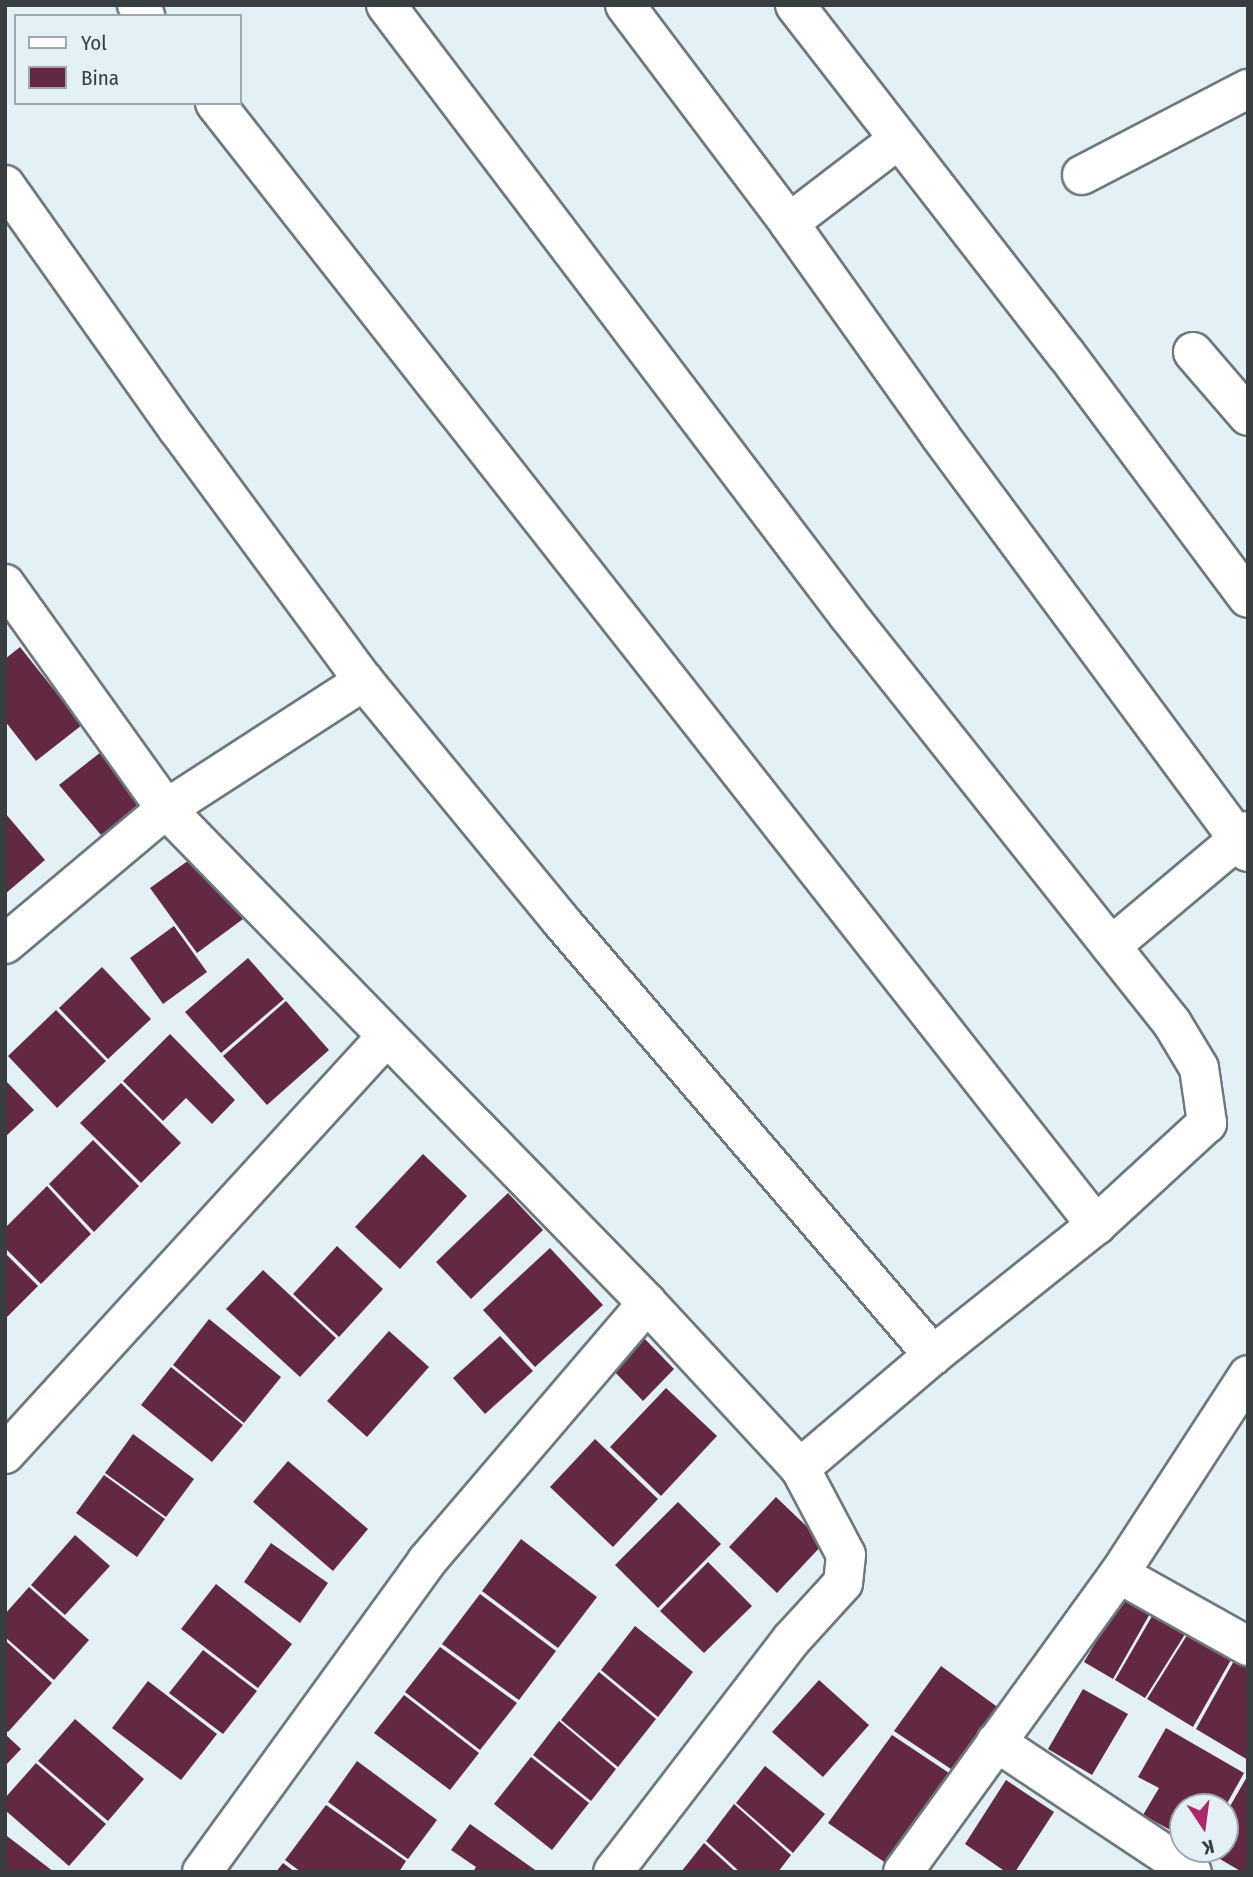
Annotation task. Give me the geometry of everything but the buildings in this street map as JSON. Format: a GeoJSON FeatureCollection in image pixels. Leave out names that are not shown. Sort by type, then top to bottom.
{"type":"FeatureCollection","features":[{"type":"Feature","properties":{"kind":"street"},"geometry":{"type":"LineString","coordinates":[[386,5],[733,465],[1172,1023],[1199,1068],[1207,1123],[1096,1225],[933,1355],[800,1468]]}},
{"type":"Feature","properties":{"kind":"street"},"geometry":{"type":"LineString","coordinates":[[625,5],[789,223],[941,437],[1244,840],[1111,946]]}},
{"type":"Feature","properties":{"kind":"street"},"geometry":{"type":"LineString","coordinates":[[795,5],[1066,354],[1248,598]]}},
{"type":"Feature","properties":{"kind":"street"},"geometry":{"type":"LineString","coordinates":[[217,105],[1096,1225]]}},
{"type":"Feature","properties":{"kind":"street"},"geometry":{"type":"LineString","coordinates":[[1082,175],[1241,105]]}},
{"type":"Feature","properties":{"kind":"street"},"geometry":{"type":"LineString","coordinates":[[789,223],[899,139]]}},
{"type":"Feature","properties":{"kind":"street"},"geometry":{"type":"LineString","coordinates":[[5,185],[178,429],[364,681],[561,921],[933,1355]]}},
{"type":"Feature","properties":{"kind":"street"},"geometry":{"type":"LineString","coordinates":[[1193,352],[1248,416]]}},
{"type":"Feature","properties":{"kind":"street"},"geometry":{"type":"LineString","coordinates":[[9,598],[166,809],[647,1303],[800,1468],[846,1555],[843,1583],[791,1640],[613,1872]]}},
{"type":"Feature","properties":{"kind":"street"},"geometry":{"type":"LineString","coordinates":[[5,944],[166,809],[364,681]]}},
{"type":"Feature","properties":{"kind":"street"},"geometry":{"type":"LineString","coordinates":[[5,1454],[386,1037]]}},
{"type":"Feature","properties":{"kind":"street"},"geometry":{"type":"LineString","coordinates":[[202,1872],[427,1561],[647,1303]]}},
{"type":"Feature","properties":{"kind":"street"},"geometry":{"type":"LineString","coordinates":[[903,1872],[1119,1573],[1248,1375]]}},
{"type":"Feature","properties":{"kind":"street"},"geometry":{"type":"LineString","coordinates":[[1119,1573],[1248,1646]]}},
{"type":"Feature","properties":{"kind":"street"},"geometry":{"type":"LineString","coordinates":[[996,1742],[1150,1861],[1192,1872]]}}]}
